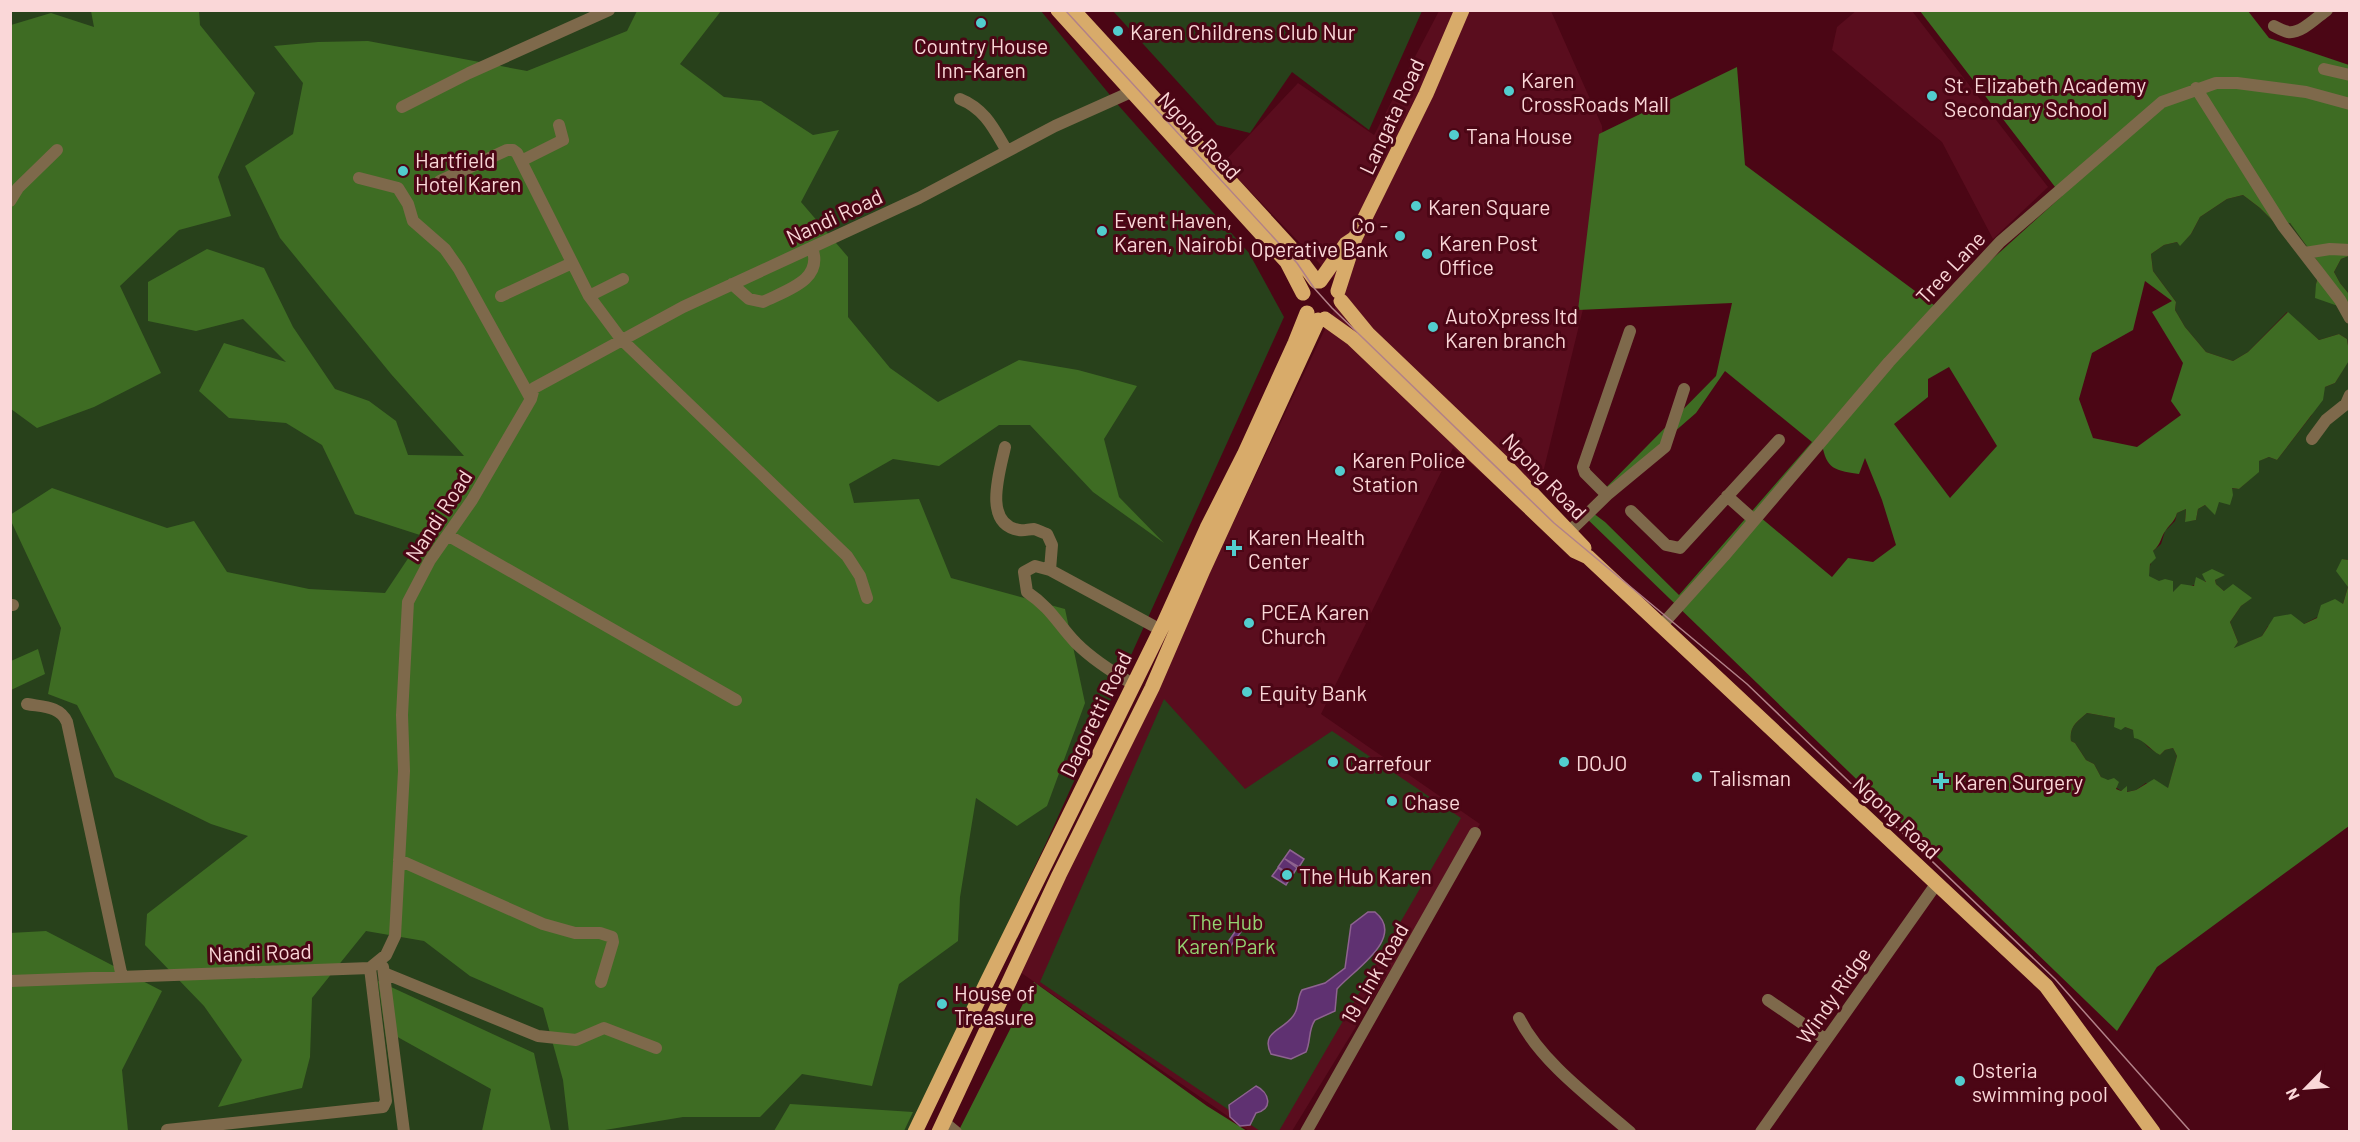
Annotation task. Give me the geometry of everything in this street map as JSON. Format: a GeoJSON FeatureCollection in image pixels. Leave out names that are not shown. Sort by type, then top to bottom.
{"type":"FeatureCollection","features":[{"type":"Feature","properties":{"kind":"main road","name":"Ngong Road"},"geometry":{"type":"LineString","coordinates":[[1058,10],[1287,262],[1303,293]]}},
{"type":"Feature","properties":{"kind":"main road","name":"Ngong Road"},"geometry":{"type":"LineString","coordinates":[[1073,10],[1292,249],[1318,281]]}},
{"type":"Feature","properties":{"kind":"main road","name":"Langata Road"},"geometry":{"type":"LineString","coordinates":[[1355,238],[1426,94],[1462,10]]}},
{"type":"Feature","properties":{"kind":"main road"},"geometry":{"type":"LineString","coordinates":[[1355,238],[1336,313],[1317,318],[1302,302],[1303,293],[1309,285],[1318,281],[1346,244],[1355,238]]}},
{"type":"Feature","properties":{"kind":"main road"},"geometry":{"type":"LineString","coordinates":[[1318,281],[1332,284],[1339,296]]}},
{"type":"Feature","properties":{"kind":"main road","name":"Ngong Road"},"geometry":{"type":"LineString","coordinates":[[1339,296],[1368,334],[1575,551],[1588,557],[2046,986],[2153,1131]]}},
{"type":"Feature","properties":{"kind":"main road","name":"Ngong Road"},"geometry":{"type":"LineString","coordinates":[[1317,318],[1353,339],[1570,531],[1585,549],[1588,557]]}},
{"type":"Feature","properties":{"kind":"main road","name":"Dagoretti Road"},"geometry":{"type":"LineString","coordinates":[[915,1131],[1161,630],[1295,344],[1317,318]]}},
{"type":"Feature","properties":{"kind":"main road","name":"Dagoretti Road"},"geometry":{"type":"LineString","coordinates":[[946,1128],[1059,875],[1152,688],[1317,318]]}},
{"type":"Feature","properties":{"kind":"street"},"geometry":{"type":"LineString","coordinates":[[583,10],[595,17]]}},
{"type":"Feature","properties":{"kind":"street"},"geometry":{"type":"LineString","coordinates":[[402,107],[469,73],[609,10]]}},
{"type":"Feature","properties":{"kind":"street"},"geometry":{"type":"LineString","coordinates":[[2274,26],[2289,32],[2294,31],[2305,26],[2326,10]]}},
{"type":"Feature","properties":{"kind":"street"},"geometry":{"type":"LineString","coordinates":[[2324,69],[2349,75]]}},
{"type":"Feature","properties":{"kind":"street","name":"Tree Lane"},"geometry":{"type":"LineString","coordinates":[[1661,626],[1889,362],[2000,242],[2162,102],[2196,88],[2216,83],[2236,83],[2306,92],[2349,104]]}},
{"type":"Feature","properties":{"kind":"street"},"geometry":{"type":"LineString","coordinates":[[2196,88],[2277,217],[2340,300],[2349,318]]}},
{"type":"Feature","properties":{"kind":"street","name":"Nandi Road"},"geometry":{"type":"LineString","coordinates":[[10,981],[370,968],[386,955],[395,936],[404,771],[402,715],[408,602],[430,560],[472,501],[531,399],[534,388],[621,339],[732,284],[919,198],[1008,151],[1131,92]]}},
{"type":"Feature","properties":{"kind":"street"},"geometry":{"type":"LineString","coordinates":[[960,99],[986,115],[1008,151]]}},
{"type":"Feature","properties":{"kind":"street"},"geometry":{"type":"LineString","coordinates":[[521,161],[563,140],[559,125]]}},
{"type":"Feature","properties":{"kind":"street"},"geometry":{"type":"LineString","coordinates":[[10,201],[18,188],[57,150]]}},
{"type":"Feature","properties":{"kind":"street"},"geometry":{"type":"LineString","coordinates":[[440,181],[507,150],[513,150],[521,161],[589,296],[621,339],[847,556],[860,576],[867,598]]}},
{"type":"Feature","properties":{"kind":"street"},"geometry":{"type":"LineString","coordinates":[[359,178],[398,188],[408,204],[413,221],[445,249],[476,298],[531,399]]}},
{"type":"Feature","properties":{"kind":"street"},"geometry":{"type":"LineString","coordinates":[[732,284],[749,299],[763,302],[808,278],[814,271],[816,257],[812,248]]}},
{"type":"Feature","properties":{"kind":"street"},"geometry":{"type":"LineString","coordinates":[[2305,253],[2330,249],[2349,250]]}},
{"type":"Feature","properties":{"kind":"street"},"geometry":{"type":"LineString","coordinates":[[501,296],[572,263]]}},
{"type":"Feature","properties":{"kind":"street"},"geometry":{"type":"LineString","coordinates":[[589,296],[623,279]]}},
{"type":"Feature","properties":{"kind":"street"},"geometry":{"type":"LineString","coordinates":[[1607,495],[1585,473],[1583,468],[1630,331]]}},
{"type":"Feature","properties":{"kind":"street"},"geometry":{"type":"LineString","coordinates":[[1570,531],[1607,495],[1665,447],[1684,389]]}},
{"type":"Feature","properties":{"kind":"street"},"geometry":{"type":"LineString","coordinates":[[2312,439],[2326,420],[2346,404],[2349,395]]}},
{"type":"Feature","properties":{"kind":"street"},"geometry":{"type":"LineString","coordinates":[[1631,511],[1666,545],[1680,548],[1779,440]]}},
{"type":"Feature","properties":{"kind":"street"},"geometry":{"type":"LineString","coordinates":[[1005,447],[996,504],[998,514],[1003,523],[1019,530],[1034,529],[1047,534],[1052,544],[1050,570]]}},
{"type":"Feature","properties":{"kind":"street"},"geometry":{"type":"LineString","coordinates":[[1727,496],[1754,520]]}},
{"type":"Feature","properties":{"kind":"street"},"geometry":{"type":"LineString","coordinates":[[448,536],[736,700]]}},
{"type":"Feature","properties":{"kind":"street"},"geometry":{"type":"LineString","coordinates":[[1133,684],[1101,666],[1074,641],[1045,604],[1027,592],[1024,572],[1035,566],[1050,570],[1161,630]]}},
{"type":"Feature","properties":{"kind":"street"},"geometry":{"type":"LineString","coordinates":[[27,704],[55,709],[64,714],[68,722],[122,977]]}},
{"type":"Feature","properties":{"kind":"street","name":"19 Link Road"},"geometry":{"type":"LineString","coordinates":[[1306,1131],[1475,833]]}},
{"type":"Feature","properties":{"kind":"street"},"geometry":{"type":"LineString","coordinates":[[399,860],[543,924],[575,933],[600,933],[612,937],[613,942],[601,982]]}},
{"type":"Feature","properties":{"kind":"street","name":"Windy Ridge"},"geometry":{"type":"LineString","coordinates":[[1761,1131],[1937,883]]}},
{"type":"Feature","properties":{"kind":"street"},"geometry":{"type":"LineString","coordinates":[[382,957],[404,1131]]}},
{"type":"Feature","properties":{"kind":"street"},"geometry":{"type":"LineString","coordinates":[[167,1130],[383,1107],[386,1101],[370,968]]}},
{"type":"Feature","properties":{"kind":"street"},"geometry":{"type":"LineString","coordinates":[[384,973],[538,1036],[576,1040],[604,1028],[656,1048]]}},
{"type":"Feature","properties":{"kind":"street"},"geometry":{"type":"LineString","coordinates":[[1768,1000],[1825,1040]]}},
{"type":"Feature","properties":{"kind":"street"},"geometry":{"type":"LineString","coordinates":[[1519,1018],[1527,1034],[1545,1055],[1630,1131]]}},
{"type":"Feature","properties":{"kind":"shaded area","name":"St. Elizabeth Academy Secondary School"},"geometry":{"type":"Polygon","coordinates":[[[1857,10],[1912,11],[2048,187],[1993,239],[1942,142],[1832,50],[1837,27],[1857,10]]]}},
{"type":"Feature","properties":{"kind":"shaded area"},"geometry":{"type":"Polygon","coordinates":[[[1439,11],[1551,11],[1602,126],[1603,140],[1585,301],[1539,489],[1526,512],[1453,448],[1321,714],[1480,824],[1292,1131],[1249,1131],[1020,972],[1344,289],[1223,163],[1298,83],[1374,135],[1439,11]]]}},
{"type":"Feature","properties":{"kind":"shaded area"},"geometry":{"type":"Polygon","coordinates":[[[1290,850],[1304,859],[1299,867],[1285,859],[1297,868],[1292,876],[1278,867],[1290,850]]]}},
{"type":"Feature","properties":{"kind":"shaded area"},"geometry":{"type":"Polygon","coordinates":[[[1278,868],[1291,877],[1286,885],[1272,876],[1278,868]]]}},
{"type":"Feature","properties":{"kind":"shaded area"},"geometry":{"type":"Polygon","coordinates":[[[1368,912],[1375,912],[1383,922],[1385,932],[1374,954],[1337,989],[1335,1011],[1315,1020],[1306,1052],[1291,1059],[1271,1054],[1268,1046],[1271,1035],[1291,1019],[1302,990],[1325,983],[1345,968],[1351,925],[1368,912]]]}},
{"type":"Feature","properties":{"kind":"shaded area"},"geometry":{"type":"Polygon","coordinates":[[[1239,926],[1243,929],[1225,954],[1221,952],[1239,926]]]}},
{"type":"Feature","properties":{"kind":"shaded area"},"geometry":{"type":"Polygon","coordinates":[[[1256,1086],[1264,1092],[1268,1100],[1267,1104],[1262,1111],[1256,1113],[1250,1125],[1240,1126],[1230,1117],[1229,1105],[1256,1086]]]}},
{"type":"Feature","properties":{"kind":"green space"},"geometry":{"type":"Polygon","coordinates":[[[724,10],[680,64],[724,97],[761,101],[813,135],[839,130],[801,202],[848,257],[848,317],[890,368],[938,402],[1019,360],[1078,370],[1137,386],[1104,439],[1119,497],[1164,543],[1093,492],[1030,425],[999,425],[939,466],[893,459],[849,484],[854,503],[919,499],[951,578],[1065,609],[1085,703],[1047,806],[1017,826],[976,798],[960,897],[958,941],[899,984],[872,1086],[802,1074],[760,1117],[683,1117],[599,1131],[569,1132],[563,1080],[543,1008],[470,976],[424,941],[366,931],[312,998],[310,1057],[302,1088],[218,1107],[242,1060],[204,1006],[145,945],[147,914],[248,836],[211,824],[115,777],[77,705],[48,694],[61,628],[10,515],[52,488],[167,528],[194,521],[227,572],[309,589],[385,593],[423,536],[355,514],[322,445],[286,423],[229,418],[199,391],[224,343],[286,362],[243,319],[196,331],[148,321],[148,282],[207,249],[264,268],[293,327],[335,389],[369,401],[396,421],[408,455],[464,456],[391,374],[280,238],[245,166],[293,134],[303,83],[274,46],[368,41],[527,71],[627,31],[637,11],[724,10]]]}},
{"type":"Feature","properties":{"kind":"green space"},"geometry":{"type":"Polygon","coordinates":[[[10,11],[1041,11],[1119,106],[1249,253],[1284,317],[1047,841],[909,1131],[11,1131],[10,11]]]}},
{"type":"Feature","properties":{"kind":"green space"},"geometry":{"type":"Polygon","coordinates":[[[91,11],[199,11],[200,25],[255,93],[218,177],[231,216],[179,230],[120,286],[161,373],[94,407],[37,428],[11,409],[11,25],[51,13],[94,27],[91,11]]]}},
{"type":"Feature","properties":{"kind":"green space"},"geometry":{"type":"Polygon","coordinates":[[[1113,11],[1422,11],[1369,130],[1292,72],[1250,133],[1217,125],[1113,11]]]}},
{"type":"Feature","properties":{"kind":"green space"},"geometry":{"type":"Polygon","coordinates":[[[1920,11],[2248,11],[2269,38],[2349,65],[2349,256],[2341,259],[2334,272],[2349,294],[2349,322],[2338,306],[2315,298],[2321,266],[2290,223],[2274,222],[2243,195],[2227,199],[2200,217],[2191,234],[2180,246],[2177,242],[2164,245],[2151,254],[2153,271],[2176,302],[2175,310],[2185,327],[2206,352],[2233,361],[2248,352],[2288,312],[2319,340],[2339,334],[2347,339],[2350,359],[2335,383],[2325,387],[2323,400],[2277,460],[2269,457],[2259,461],[2259,472],[2239,489],[2232,488],[2233,495],[2230,505],[2219,502],[2215,515],[2205,505],[2198,509],[2196,520],[2185,522],[2186,509],[2177,513],[2153,551],[2156,558],[2150,564],[2149,576],[2159,581],[2165,579],[2173,581],[2173,592],[2181,584],[2194,586],[2196,577],[2206,582],[2202,574],[2212,569],[2225,575],[2215,580],[2224,591],[2233,584],[2252,598],[2241,606],[2230,622],[2238,642],[2234,648],[2262,636],[2274,617],[2291,614],[2304,624],[2317,618],[2321,605],[2335,599],[2343,604],[2348,587],[2336,571],[2342,559],[2349,560],[2349,826],[2157,967],[2117,1031],[1581,513],[1716,376],[1732,303],[1578,310],[1599,134],[1737,67],[1745,165],[1938,308],[2062,196],[1920,11]],[[2145,281],[2133,330],[2092,353],[2079,399],[2093,438],[2137,447],[2181,415],[2171,401],[2183,363],[2152,312],[2172,301],[2145,281]],[[1949,367],[1928,379],[1928,397],[1894,424],[1950,498],[1997,446],[1949,367]],[[1725,371],[1696,413],[1627,473],[1589,510],[1605,522],[1679,595],[1812,442],[1725,371]],[[1821,439],[1760,517],[1832,577],[1848,558],[1873,562],[1896,545],[1882,500],[1865,458],[1859,474],[1836,469],[1831,466],[1825,456],[1821,439]],[[2087,713],[2075,725],[2071,741],[2075,743],[2086,760],[2094,764],[2101,777],[2108,780],[2114,778],[2119,782],[2116,789],[2121,791],[2127,786],[2127,792],[2136,790],[2154,779],[2168,788],[2177,756],[2173,748],[2165,750],[2160,755],[2134,738],[2133,730],[2125,727],[2121,730],[2114,727],[2115,718],[2087,713]]]}},
{"type":"Feature","properties":{"kind":"green space"},"geometry":{"type":"Polygon","coordinates":[[[2243,195],[2274,222],[2290,223],[2321,266],[2316,284],[2338,306],[2349,322],[2349,354],[2347,339],[2339,334],[2319,340],[2287,312],[2248,352],[2233,361],[2206,352],[2185,327],[2175,310],[2176,302],[2153,271],[2151,254],[2164,245],[2177,242],[2180,245],[2191,234],[2200,217],[2227,199],[2243,195]]]}},
{"type":"Feature","properties":{"kind":"green space"},"geometry":{"type":"Polygon","coordinates":[[[2349,256],[2349,294],[2334,272],[2341,259],[2349,256]]]}},
{"type":"Feature","properties":{"kind":"green space"},"geometry":{"type":"Polygon","coordinates":[[[2349,359],[2349,560],[2342,559],[2348,587],[2343,604],[2304,624],[2268,626],[2262,636],[2233,649],[2238,642],[2230,622],[2241,606],[2251,598],[2224,591],[2215,580],[2224,575],[2173,592],[2148,576],[2153,551],[2161,544],[2165,531],[2175,521],[2177,513],[2186,509],[2185,521],[2196,520],[2198,509],[2205,505],[2215,514],[2218,501],[2231,488],[2239,489],[2258,472],[2258,461],[2269,457],[2277,460],[2311,416],[2325,387],[2335,383],[2349,359]]]}},
{"type":"Feature","properties":{"kind":"green space"},"geometry":{"type":"Polygon","coordinates":[[[38,649],[45,674],[11,690],[11,661],[38,649]]]}},
{"type":"Feature","properties":{"kind":"green space","name":"The Hub Karen Park"},"geometry":{"type":"Polygon","coordinates":[[[1164,699],[1245,789],[1332,731],[1461,818],[1279,1131],[1260,1131],[1040,982],[1164,699]]]}},
{"type":"Feature","properties":{"kind":"green space"},"geometry":{"type":"Polygon","coordinates":[[[2087,713],[2115,718],[2125,727],[2133,730],[2148,747],[2160,755],[2165,750],[2173,748],[2177,756],[2168,789],[2146,783],[2136,790],[2126,792],[2127,787],[2121,791],[2101,777],[2094,764],[2086,760],[2075,743],[2071,741],[2073,728],[2087,713]]]}},
{"type":"Feature","properties":{"kind":"green space"},"geometry":{"type":"Polygon","coordinates":[[[46,931],[162,991],[122,1070],[128,1131],[11,1131],[10,933],[46,931]]]}},
{"type":"Feature","properties":{"kind":"green space"},"geometry":{"type":"Polygon","coordinates":[[[378,981],[534,1053],[551,1131],[482,1131],[491,1089],[394,1035],[399,1131],[378,981]]]}},
{"type":"Feature","properties":{"kind":"green space"},"geometry":{"type":"Polygon","coordinates":[[[1034,982],[1207,1106],[1247,1131],[958,1132],[1034,982]]]}},
{"type":"Feature","properties":{"kind":"green space"},"geometry":{"type":"Polygon","coordinates":[[[790,1104],[913,1112],[904,1131],[774,1131],[790,1104]]]}},
{"type":"Feature","properties":{"kind":"tram line"},"geometry":{"type":"LineString","coordinates":[[1065,10],[1297,263],[1314,288],[1332,308],[1554,523],[1747,684],[2055,979],[2191,1132]]}},
{"type":"Feature","properties":{"kind":"place","name":"Country House Inn-Karen"},"geometry":{"type":"Point","coordinates":[981,23]}},
{"type":"Feature","properties":{"kind":"place","name":"Karen Childrens Club Nur"},"geometry":{"type":"Point","coordinates":[1118,31]}},
{"type":"Feature","properties":{"kind":"place","name":"Karen CrossRoads Mall"},"geometry":{"type":"Point","coordinates":[1509,91]}},
{"type":"Feature","properties":{"kind":"place","name":"St. Elizabeth Academy Secondary School"},"geometry":{"type":"Point","coordinates":[1932,96]}},
{"type":"Feature","properties":{"kind":"place","name":"Tana House"},"geometry":{"type":"Point","coordinates":[1454,135]}},
{"type":"Feature","properties":{"kind":"place","name":"Hartfield Hotel Karen"},"geometry":{"type":"Point","coordinates":[403,171]}},
{"type":"Feature","properties":{"kind":"place","name":"Karen Square"},"geometry":{"type":"Point","coordinates":[1416,206]}},
{"type":"Feature","properties":{"kind":"place","name":"Event Haven, Karen, Nairobi"},"geometry":{"type":"Point","coordinates":[1102,231]}},
{"type":"Feature","properties":{"kind":"place","name":"Co - Operative Bank"},"geometry":{"type":"Point","coordinates":[1400,236]}},
{"type":"Feature","properties":{"kind":"place","name":"Karen Post Office"},"geometry":{"type":"Point","coordinates":[1427,254]}},
{"type":"Feature","properties":{"kind":"place","name":"AutoXpress ltd Karen branch"},"geometry":{"type":"Point","coordinates":[1433,327]}},
{"type":"Feature","properties":{"kind":"place","name":"Karen Police Station"},"geometry":{"type":"Point","coordinates":[1340,471]}},
{"type":"Feature","properties":{"kind":"place","name":"Karen Health Center"},"geometry":{"type":"Point","coordinates":[1234,548]}},
{"type":"Feature","properties":{"kind":"place","name":"PCEA Karen Church"},"geometry":{"type":"Point","coordinates":[1249,623]}},
{"type":"Feature","properties":{"kind":"place","name":"Equity Bank"},"geometry":{"type":"Point","coordinates":[1247,692]}},
{"type":"Feature","properties":{"kind":"place","name":"Carrefour"},"geometry":{"type":"Point","coordinates":[1333,762]}},
{"type":"Feature","properties":{"kind":"place","name":"DOJO"},"geometry":{"type":"Point","coordinates":[1564,762]}},
{"type":"Feature","properties":{"kind":"place","name":"Talisman"},"geometry":{"type":"Point","coordinates":[1697,777]}},
{"type":"Feature","properties":{"kind":"place","name":"Karen Surgery"},"geometry":{"type":"Point","coordinates":[1941,781]}},
{"type":"Feature","properties":{"kind":"place","name":"Chase"},"geometry":{"type":"Point","coordinates":[1392,801]}},
{"type":"Feature","properties":{"kind":"place","name":"The Hub Karen"},"geometry":{"type":"Point","coordinates":[1287,875]}},
{"type":"Feature","properties":{"kind":"place","name":"House of Treasure"},"geometry":{"type":"Point","coordinates":[942,1004]}},
{"type":"Feature","properties":{"kind":"place","name":"Osteria swimming pool"},"geometry":{"type":"Point","coordinates":[1960,1081]}}]}
